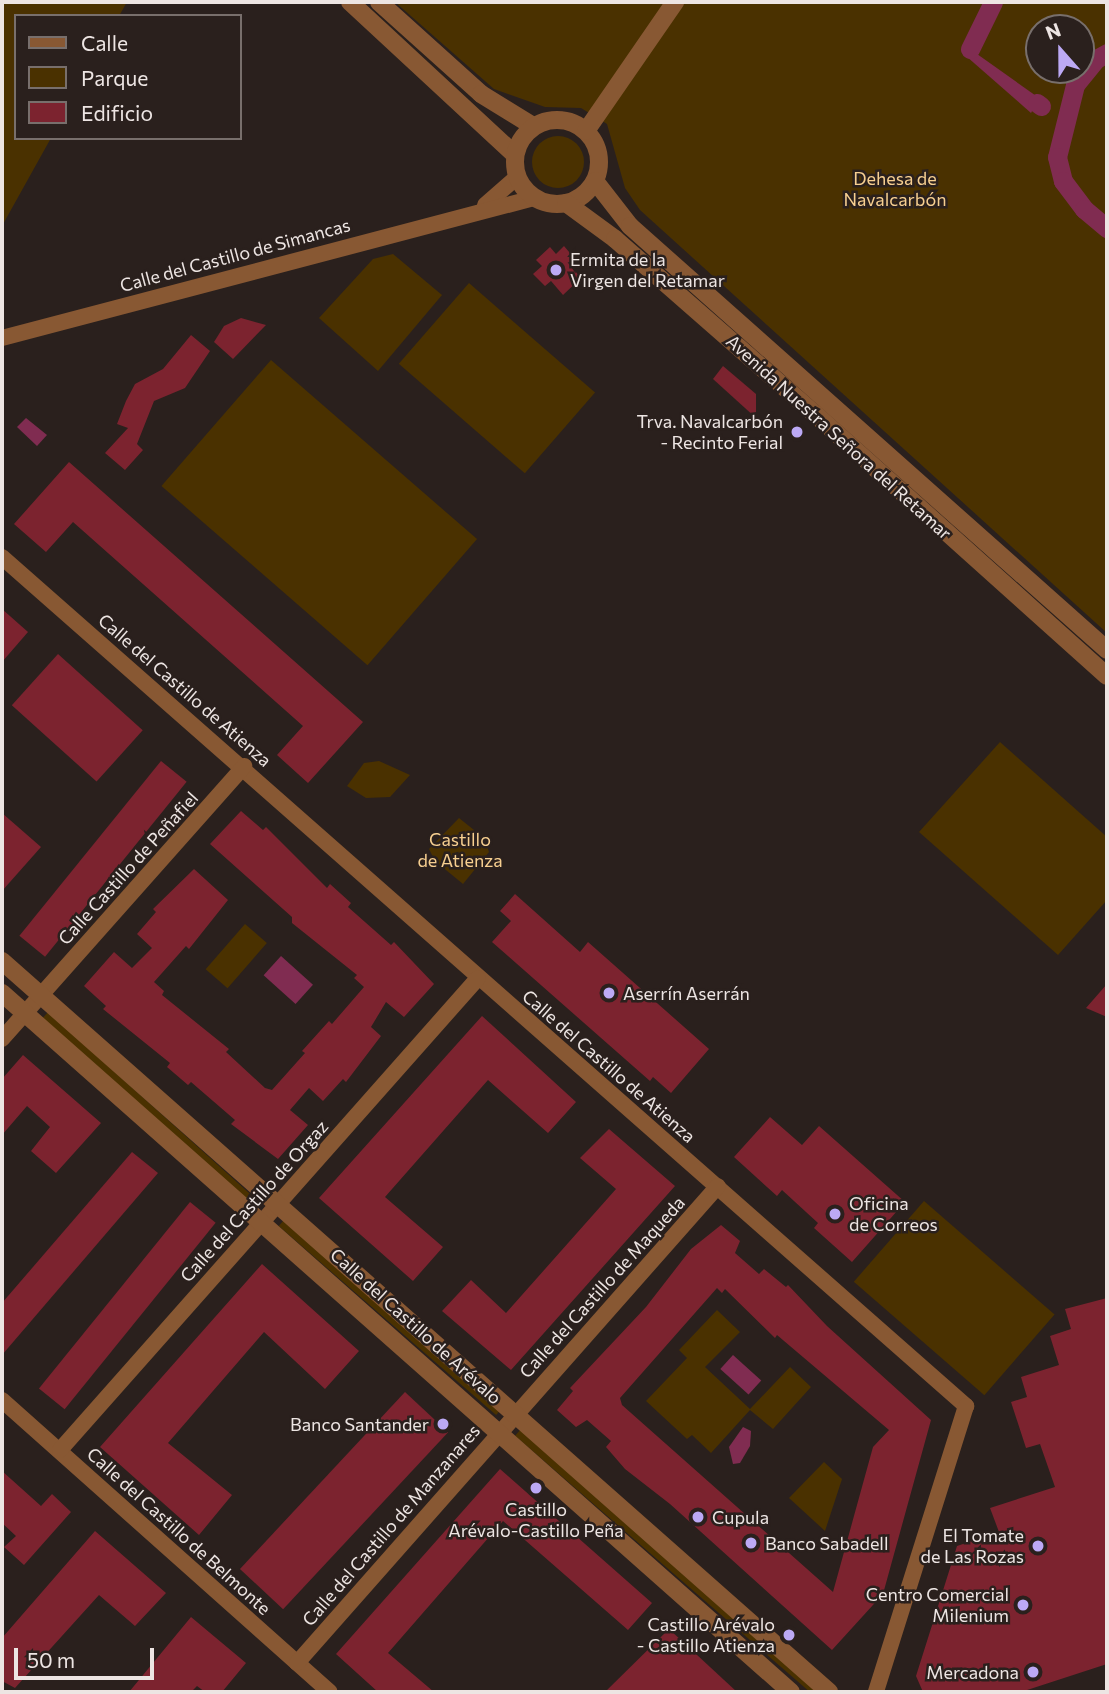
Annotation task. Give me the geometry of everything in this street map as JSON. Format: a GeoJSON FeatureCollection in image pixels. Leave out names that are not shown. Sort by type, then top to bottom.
{"type":"FeatureCollection","features":[{"type":"Feature","properties":{"kind":"street"},"geometry":{"type":"LineString","coordinates":[[350,2],[515,155]]}},
{"type":"Feature","properties":{"kind":"street"},"geometry":{"type":"LineString","coordinates":[[379,2],[481,94],[533,127]]}},
{"type":"Feature","properties":{"kind":"street"},"geometry":{"type":"LineString","coordinates":[[586,131],[675,2]]}},
{"type":"Feature","properties":{"kind":"street"},"geometry":{"type":"LineString","coordinates":[[561,120],[586,131],[599,155],[595,181],[583,196],[566,204],[534,198],[517,177],[515,155],[533,127],[561,120]]}},
{"type":"Feature","properties":{"kind":"street","name":"Calle del Castillo de Simancas"},"geometry":{"type":"LineString","coordinates":[[478,210],[517,177]]}},
{"type":"Feature","properties":{"kind":"street","name":"Avenida Nuestra Señora del Retamar"},"geometry":{"type":"LineString","coordinates":[[595,181],[630,226],[1107,650]]}},
{"type":"Feature","properties":{"kind":"street","name":"Calle del Castillo de Simancas"},"geometry":{"type":"LineString","coordinates":[[2,338],[478,210],[534,198]]}},
{"type":"Feature","properties":{"kind":"street","name":"Avenida Nuestra Señora del Retamar"},"geometry":{"type":"LineString","coordinates":[[566,204],[626,248],[1107,676]]}},
{"type":"Feature","properties":{"kind":"street","name":"Calle del Castillo de Atienza"},"geometry":{"type":"LineString","coordinates":[[2,557],[244,766],[478,978],[966,1406],[876,1692]]}},
{"type":"Feature","properties":{"kind":"street","name":"Calle Castillo de Peñafiel"},"geometry":{"type":"LineString","coordinates":[[2,1039],[244,766]]}},
{"type":"Feature","properties":{"kind":"street","name":"Calle del Castillo de Arévalo"},"geometry":{"type":"LineString","coordinates":[[2,961],[829,1692]]}},
{"type":"Feature","properties":{"kind":"street","name":"Calle del Castillo de Orgaz"},"geometry":{"type":"LineString","coordinates":[[60,1450],[478,978]]}},
{"type":"Feature","properties":{"kind":"street","name":"Calle del Castillo de Arévalo"},"geometry":{"type":"LineString","coordinates":[[2,993],[791,1692]]}},
{"type":"Feature","properties":{"kind":"street","name":"Calle del Castillo de Maqueda"},"geometry":{"type":"LineString","coordinates":[[514,1413],[718,1186]]}},
{"type":"Feature","properties":{"kind":"street","name":"Calle del Castillo de Belmonte"},"geometry":{"type":"LineString","coordinates":[[2,1400],[330,1692]]}},
{"type":"Feature","properties":{"kind":"street","name":"Calle del Castillo de Manzanares"},"geometry":{"type":"LineString","coordinates":[[297,1663],[514,1413]]}},
{"type":"Feature","properties":{"kind":"green space"},"geometry":{"type":"Polygon","coordinates":[[[2,2],[127,2],[120,14],[14,14],[14,140],[50,140],[2,226],[2,2]]]}},
{"type":"Feature","properties":{"kind":"green space","name":"Dehesa de Navalcarbón"},"geometry":{"type":"Polygon","coordinates":[[[395,2],[1107,2],[1107,633],[640,210],[625,188],[607,124],[581,108],[545,107],[494,89],[395,2]]]}},
{"type":"Feature","properties":{"kind":"green space"},"geometry":{"type":"Polygon","coordinates":[[[558,136],[577,143],[584,162],[577,181],[558,188],[539,181],[532,162],[539,143],[558,136]]]}},
{"type":"Feature","properties":{"kind":"green space"},"geometry":{"type":"Polygon","coordinates":[[[393,254],[442,295],[378,371],[319,318],[373,259],[393,254]]]}},
{"type":"Feature","properties":{"kind":"green space"},"geometry":{"type":"Polygon","coordinates":[[[469,283],[595,393],[525,473],[399,364],[469,283]]]}},
{"type":"Feature","properties":{"kind":"green space"},"geometry":{"type":"Polygon","coordinates":[[[271,360],[477,539],[367,665],[161,486],[271,360]]]}},
{"type":"Feature","properties":{"kind":"green space"},"geometry":{"type":"Polygon","coordinates":[[[1000,742],[1107,837],[1107,900],[1058,955],[919,832],[1000,742]]]}},
{"type":"Feature","properties":{"kind":"green space"},"geometry":{"type":"Polygon","coordinates":[[[379,761],[410,775],[390,797],[366,798],[347,786],[364,763],[379,761]]]}},
{"type":"Feature","properties":{"kind":"green space","name":"Castillo de Atienza"},"geometry":{"type":"Polygon","coordinates":[[[459,818],[484,838],[489,852],[463,884],[435,861],[429,849],[459,818]]]}},
{"type":"Feature","properties":{"kind":"green space"},"geometry":{"type":"Polygon","coordinates":[[[245,924],[267,943],[228,988],[206,969],[245,924]]]}},
{"type":"Feature","properties":{"kind":"green space"},"geometry":{"type":"Polygon","coordinates":[[[48,1012],[261,1203],[255,1209],[43,1018],[48,1012]]]}},
{"type":"Feature","properties":{"kind":"green space"},"geometry":{"type":"Polygon","coordinates":[[[924,1201],[1055,1314],[984,1395],[854,1282],[924,1201]]]}},
{"type":"Feature","properties":{"kind":"green space"},"geometry":{"type":"Polygon","coordinates":[[[284,1220],[501,1409],[496,1415],[279,1226],[284,1220]]]}},
{"type":"Feature","properties":{"kind":"green space"},"geometry":{"type":"Polygon","coordinates":[[[717,1310],[740,1332],[705,1367],[750,1409],[790,1367],[811,1387],[773,1429],[750,1410],[711,1453],[692,1435],[687,1439],[646,1401],[687,1358],[679,1350],[717,1310]]]}},
{"type":"Feature","properties":{"kind":"green space"},"geometry":{"type":"Polygon","coordinates":[[[521,1429],[821,1689],[810,1692],[515,1436],[521,1429]]]}},
{"type":"Feature","properties":{"kind":"green space"},"geometry":{"type":"Polygon","coordinates":[[[824,1462],[842,1479],[825,1531],[789,1498],[824,1462]]]}},
{"type":"Feature","properties":{"kind":"shaded area"},"geometry":{"type":"Polygon","coordinates":[[[970,49],[1039,98],[1031,113],[966,56],[970,49]]]}},
{"type":"Feature","properties":{"kind":"shaded area"},"geometry":{"type":"Polygon","coordinates":[[[26,418],[47,435],[37,446],[17,427],[26,418]]]}},
{"type":"Feature","properties":{"kind":"shaded area"},"geometry":{"type":"Polygon","coordinates":[[[281,956],[313,985],[296,1004],[264,975],[281,956]]]}},
{"type":"Feature","properties":{"kind":"shaded area"},"geometry":{"type":"Polygon","coordinates":[[[733,1355],[761,1380],[749,1395],[720,1369],[733,1355]]]}},
{"type":"Feature","properties":{"kind":"shaded area"},"geometry":{"type":"Polygon","coordinates":[[[743,1427],[751,1431],[750,1446],[740,1463],[733,1464],[729,1447],[743,1427]]]}},
{"type":"Feature","properties":{"kind":"building","name":"Ermita de la Virgen del Retamar"},"geometry":{"type":"Polygon","coordinates":[[[564,246],[575,259],[569,264],[581,278],[563,295],[551,281],[545,286],[533,274],[542,266],[536,260],[550,247],[556,254],[564,246]]]}},
{"type":"Feature","properties":{"kind":"building"},"geometry":{"type":"Polygon","coordinates":[[[241,318],[266,325],[233,359],[214,342],[224,326],[241,318]]]}},
{"type":"Feature","properties":{"kind":"building"},"geometry":{"type":"Polygon","coordinates":[[[191,335],[210,351],[185,388],[154,401],[137,444],[143,450],[125,470],[105,453],[128,428],[117,424],[126,401],[135,384],[163,369],[191,335]]]}},
{"type":"Feature","properties":{"kind":"building"},"geometry":{"type":"Polygon","coordinates":[[[723,366],[756,394],[756,418],[713,379],[723,366]]]}},
{"type":"Feature","properties":{"kind":"building"},"geometry":{"type":"Polygon","coordinates":[[[69,462],[363,722],[308,783],[277,755],[303,726],[73,522],[46,552],[14,524],[69,462]]]}},
{"type":"Feature","properties":{"kind":"building"},"geometry":{"type":"Polygon","coordinates":[[[2,609],[28,632],[2,662],[2,609]]]}},
{"type":"Feature","properties":{"kind":"building"},"geometry":{"type":"Polygon","coordinates":[[[58,654],[143,730],[97,782],[12,705],[58,654]]]}},
{"type":"Feature","properties":{"kind":"building"},"geometry":{"type":"Polygon","coordinates":[[[161,761],[187,782],[45,957],[19,936],[161,761]]]}},
{"type":"Feature","properties":{"kind":"building"},"geometry":{"type":"Polygon","coordinates":[[[241,811],[263,830],[266,827],[327,888],[330,884],[351,903],[348,907],[391,945],[394,942],[434,984],[404,1017],[386,1002],[371,1027],[381,1036],[346,1082],[343,1079],[323,1101],[309,1088],[290,1110],[308,1125],[278,1159],[231,1124],[235,1120],[191,1082],[188,1085],[167,1067],[170,1063],[103,1009],[106,1006],[84,986],[114,952],[132,968],[152,948],[137,934],[156,912],[153,909],[194,869],[228,900],[189,949],[186,946],[154,982],[164,991],[162,995],[229,1049],[226,1052],[265,1088],[272,1090],[329,1021],[332,1024],[364,987],[354,978],[357,975],[292,923],[292,917],[210,844],[241,811]]]}},
{"type":"Feature","properties":{"kind":"building"},"geometry":{"type":"Polygon","coordinates":[[[2,813],[41,847],[2,891],[2,813]]]}},
{"type":"Feature","properties":{"kind":"building"},"geometry":{"type":"Polygon","coordinates":[[[515,894],[580,952],[588,942],[709,1049],[671,1093],[653,1077],[650,1081],[492,942],[511,921],[500,911],[515,894]]]}},
{"type":"Feature","properties":{"kind":"building"},"geometry":{"type":"Polygon","coordinates":[[[1107,984],[1107,1017],[1086,1008],[1107,984]]]}},
{"type":"Feature","properties":{"kind":"building"},"geometry":{"type":"Polygon","coordinates":[[[482,1016],[576,1102],[548,1133],[488,1080],[385,1197],[443,1247],[413,1281],[319,1198],[482,1016]]]}},
{"type":"Feature","properties":{"kind":"building"},"geometry":{"type":"Polygon","coordinates":[[[23,1055],[101,1123],[56,1173],[31,1151],[50,1127],[27,1106],[2,1135],[2,1079],[23,1055]]]}},
{"type":"Feature","properties":{"kind":"building"},"geometry":{"type":"Polygon","coordinates":[[[770,1117],[802,1145],[819,1126],[905,1202],[852,1262],[814,1228],[818,1223],[782,1190],[777,1196],[734,1157],[770,1117]]]}},
{"type":"Feature","properties":{"kind":"building"},"geometry":{"type":"Polygon","coordinates":[[[609,1129],[675,1186],[511,1370],[442,1311],[471,1280],[506,1313],[616,1189],[580,1158],[609,1129]]]}},
{"type":"Feature","properties":{"kind":"building"},"geometry":{"type":"Polygon","coordinates":[[[132,1152],[158,1173],[2,1355],[2,1303],[132,1152]]]}},
{"type":"Feature","properties":{"kind":"building"},"geometry":{"type":"Polygon","coordinates":[[[190,1202],[216,1223],[65,1409],[39,1389],[190,1202]]]}},
{"type":"Feature","properties":{"kind":"building"},"geometry":{"type":"Polygon","coordinates":[[[721,1225],[740,1241],[735,1253],[759,1274],[764,1269],[786,1287],[788,1285],[827,1326],[931,1420],[883,1594],[832,1650],[670,1504],[625,1469],[606,1447],[611,1441],[587,1420],[576,1427],[557,1410],[573,1391],[570,1388],[646,1307],[691,1249],[721,1225]],[[717,1288],[620,1398],[622,1405],[833,1592],[873,1447],[889,1430],[777,1335],[775,1338],[725,1289],[722,1293],[717,1288]]]}},
{"type":"Feature","properties":{"kind":"building"},"geometry":{"type":"Polygon","coordinates":[[[262,1264],[359,1351],[325,1389],[264,1332],[168,1443],[232,1495],[199,1535],[100,1447],[262,1264]]]}},
{"type":"Feature","properties":{"kind":"building","name":"Centro Comercial Milenium"},"geometry":{"type":"Polygon","coordinates":[[[1107,1298],[1107,1664],[1021,1692],[923,1692],[916,1676],[957,1546],[999,1532],[990,1508],[1055,1487],[1040,1444],[1026,1448],[1011,1402],[1027,1397],[1021,1377],[1059,1365],[1050,1336],[1071,1329],[1065,1309],[1107,1298]]]}},
{"type":"Feature","properties":{"kind":"building"},"geometry":{"type":"Polygon","coordinates":[[[405,1392],[448,1432],[283,1609],[240,1569],[405,1392]]]}},
{"type":"Feature","properties":{"kind":"building"},"geometry":{"type":"Polygon","coordinates":[[[500,1469],[652,1603],[628,1630],[503,1521],[388,1653],[434,1692],[378,1692],[336,1654],[500,1469]]]}},
{"type":"Feature","properties":{"kind":"building"},"geometry":{"type":"Polygon","coordinates":[[[2,1471],[41,1506],[52,1494],[71,1512],[24,1565],[4,1547],[16,1536],[2,1523],[2,1471]]]}},
{"type":"Feature","properties":{"kind":"building"},"geometry":{"type":"Polygon","coordinates":[[[95,1531],[166,1593],[135,1626],[99,1595],[15,1688],[2,1681],[2,1638],[95,1531]]]}},
{"type":"Feature","properties":{"kind":"building"},"geometry":{"type":"Polygon","coordinates":[[[191,1617],[246,1663],[222,1692],[205,1692],[197,1686],[191,1692],[129,1692],[191,1617]]]}},
{"type":"Feature","properties":{"kind":"building"},"geometry":{"type":"Polygon","coordinates":[[[669,1629],[737,1692],[605,1692],[669,1629]]]}},
{"type":"Feature","properties":{"kind":"waterway"},"geometry":{"type":"LineString","coordinates":[[970,49],[993,2]]}},
{"type":"Feature","properties":{"kind":"waterway"},"geometry":{"type":"LineString","coordinates":[[1107,53],[1096,59],[1075,85],[1057,157],[1063,181],[1084,209],[1107,228]]}},
{"type":"Feature","properties":{"kind":"waterway"},"geometry":{"type":"LineString","coordinates":[[1037,103],[1041,106]]}},
{"type":"Feature","properties":{"kind":"place","name":"Ermita de la Virgen del Retamar"},"geometry":{"type":"Point","coordinates":[556,270]}},
{"type":"Feature","properties":{"kind":"place","name":"Trva. Navalcarbón - Recinto Ferial"},"geometry":{"type":"Point","coordinates":[797,432]}},
{"type":"Feature","properties":{"kind":"place","name":"Aserrín Aserrán"},"geometry":{"type":"Point","coordinates":[609,993]}},
{"type":"Feature","properties":{"kind":"place","name":"Oficina de Correos"},"geometry":{"type":"Point","coordinates":[835,1214]}},
{"type":"Feature","properties":{"kind":"place","name":"Banco Santander"},"geometry":{"type":"Point","coordinates":[443,1424]}},
{"type":"Feature","properties":{"kind":"place","name":"Castillo Arévalo-Castillo Peña"},"geometry":{"type":"Point","coordinates":[536,1488]}},
{"type":"Feature","properties":{"kind":"place","name":"Cupula"},"geometry":{"type":"Point","coordinates":[698,1517]}},
{"type":"Feature","properties":{"kind":"place","name":"Banco Sabadell"},"geometry":{"type":"Point","coordinates":[751,1543]}},
{"type":"Feature","properties":{"kind":"place","name":"El Tomate de Las Rozas"},"geometry":{"type":"Point","coordinates":[1038,1546]}},
{"type":"Feature","properties":{"kind":"place","name":"Centro Comercial Milenium"},"geometry":{"type":"Point","coordinates":[1023,1605]}},
{"type":"Feature","properties":{"kind":"place","name":"Castillo Arévalo - Castillo Atienza"},"geometry":{"type":"Point","coordinates":[789,1635]}},
{"type":"Feature","properties":{"kind":"place","name":"Mercadona"},"geometry":{"type":"Point","coordinates":[1033,1672]}}]}
